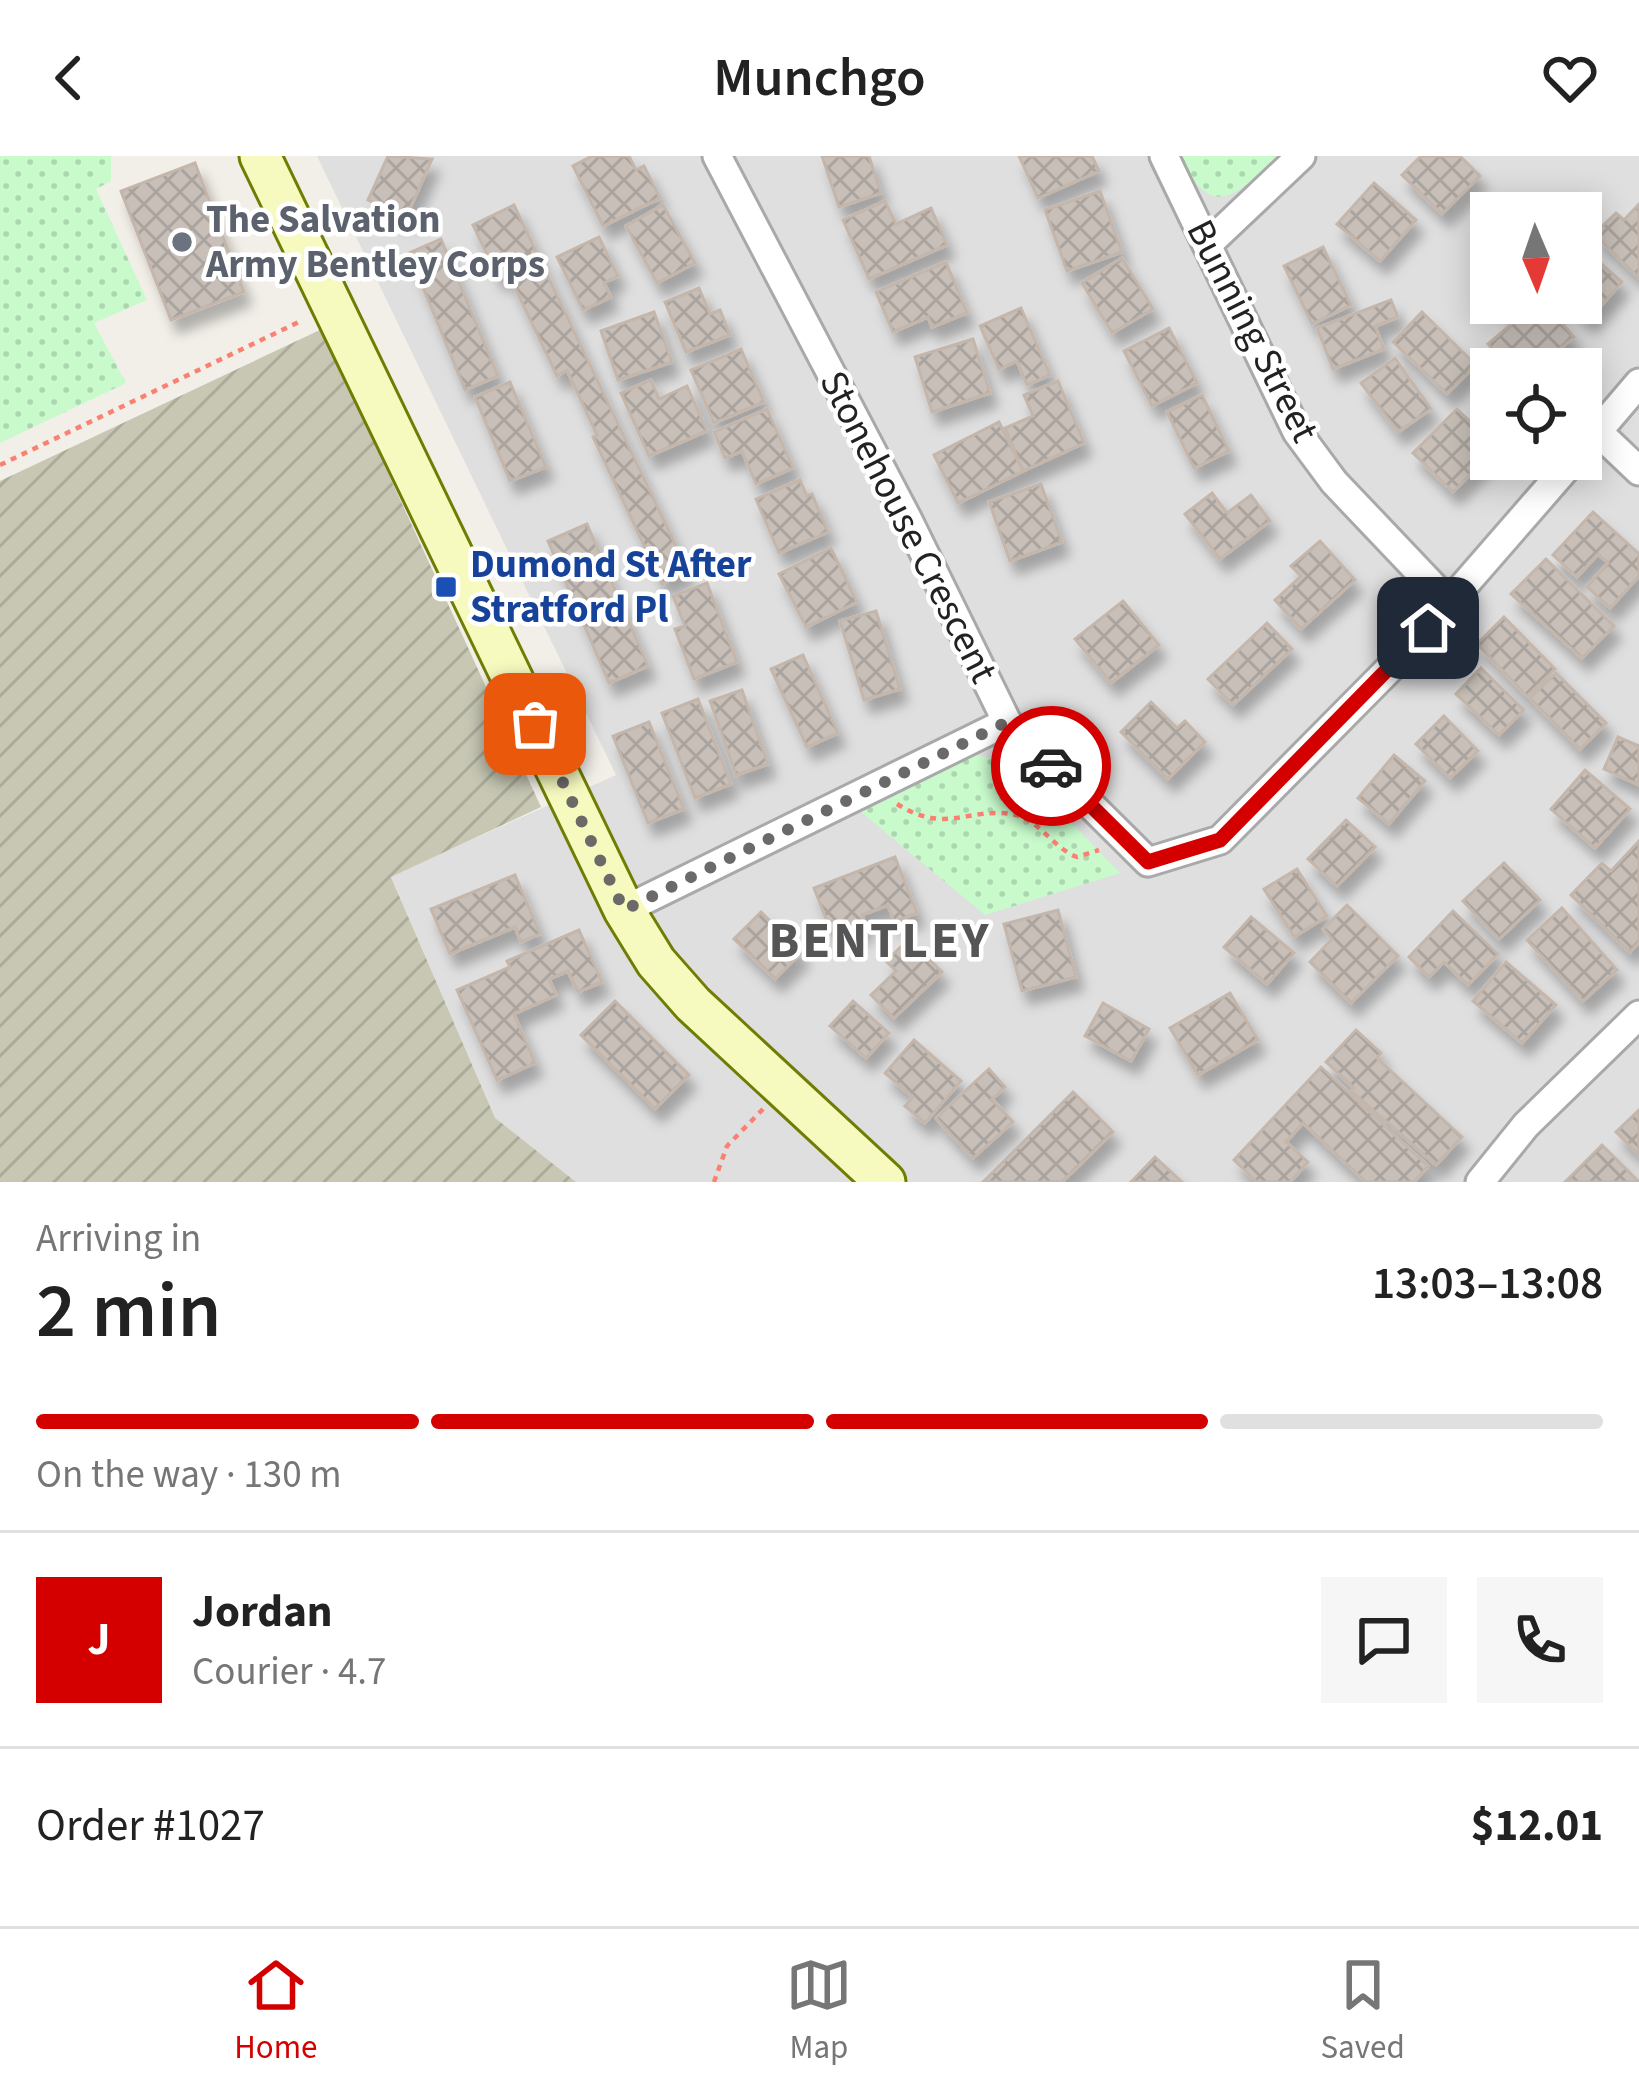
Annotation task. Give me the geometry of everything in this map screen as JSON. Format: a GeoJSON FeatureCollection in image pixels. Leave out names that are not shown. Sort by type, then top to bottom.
{"type":"FeatureCollection","features":[{"type":"Feature","properties":{"kind":"street"},"geometry":{"type":"LineString","coordinates":[[260,156],[624,910],[656,962],[693,1004],[885,1182]]}},
{"type":"Feature","properties":{"kind":"street","name":"Stonehouse Crescent"},"geometry":{"type":"LineString","coordinates":[[718,156],[908,520],[1007,722],[1148,862],[1220,840],[1449,603]]}},
{"type":"Feature","properties":{"kind":"street","name":"Bunning Street"},"geometry":{"type":"LineString","coordinates":[[1165,156],[1297,432],[1334,482],[1449,603]]}},
{"type":"Feature","properties":{"kind":"street"},"geometry":{"type":"LineString","coordinates":[[1208,245],[1300,156]]}},
{"type":"Feature","properties":{"kind":"street"},"geometry":{"type":"LineString","coordinates":[[1602,426],[1639,383]]}},
{"type":"Feature","properties":{"kind":"street"},"geometry":{"type":"LineString","coordinates":[[1602,449],[1639,471]]}},
{"type":"Feature","properties":{"kind":"street"},"geometry":{"type":"LineString","coordinates":[[1449,603],[1556,480]]}},
{"type":"Feature","properties":{"kind":"street"},"geometry":{"type":"LineString","coordinates":[[624,910],[1007,722]]}},
{"type":"Feature","properties":{"kind":"street"},"geometry":{"type":"LineString","coordinates":[[1480,1182],[1526,1126],[1639,1015]]}},
{"type":"Feature","properties":{"kind":"path"},"geometry":{"type":"LineString","coordinates":[[0,465],[332,306]]}},
{"type":"Feature","properties":{"kind":"path"},"geometry":{"type":"LineString","coordinates":[[888,796],[914,813],[943,821],[994,813],[1024,817],[1063,852],[1077,857],[1110,845],[1120,835]]}},
{"type":"Feature","properties":{"kind":"path"},"geometry":{"type":"LineString","coordinates":[[714,1182],[727,1146],[784,1088]]}},
{"type":"Feature","properties":{"kind":"shaded area"},"geometry":{"type":"Polygon","coordinates":[[[317,156],[1639,156],[1639,1182],[576,1182],[495,1119],[391,876],[616,775],[317,156]]]}},
{"type":"Feature","properties":{"kind":"shaded area"},"geometry":{"type":"Polygon","coordinates":[[[322,329],[541,807],[391,877],[495,1118],[576,1182],[0,1182],[0,481],[322,329]]]}},
{"type":"Feature","properties":{"kind":"green space"},"geometry":{"type":"Polygon","coordinates":[[[0,156],[111,156],[111,181],[96,189],[147,300],[94,323],[126,383],[0,443],[0,156]]]}},
{"type":"Feature","properties":{"kind":"green space"},"geometry":{"type":"Polygon","coordinates":[[[1179,156],[1277,156],[1249,183],[1225,196],[1213,196],[1202,190],[1179,156]]]}},
{"type":"Feature","properties":{"kind":"green space"},"geometry":{"type":"Polygon","coordinates":[[[975,755],[1013,762],[1120,873],[985,915],[861,812],[975,755]]]}},
{"type":"Feature","properties":{"kind":"building"},"geometry":{"type":"Polygon","coordinates":[[[388,156],[432,159],[406,217],[368,200],[388,156]]]}},
{"type":"Feature","properties":{"kind":"building"},"geometry":{"type":"Polygon","coordinates":[[[592,156],[629,156],[636,170],[644,166],[660,198],[603,226],[573,166],[592,156]]]}},
{"type":"Feature","properties":{"kind":"building"},"geometry":{"type":"Polygon","coordinates":[[[822,156],[869,156],[881,193],[839,207],[822,156]]]}},
{"type":"Feature","properties":{"kind":"building"},"geometry":{"type":"Polygon","coordinates":[[[1019,156],[1092,156],[1099,171],[1038,198],[1019,156]]]}},
{"type":"Feature","properties":{"kind":"building"},"geometry":{"type":"Polygon","coordinates":[[[1421,156],[1460,156],[1480,176],[1442,214],[1402,175],[1421,156]]]}},
{"type":"Feature","properties":{"kind":"building"},"geometry":{"type":"Polygon","coordinates":[[[195,163],[244,292],[171,320],[121,191],[195,163]]]}},
{"type":"Feature","properties":{"kind":"building"},"geometry":{"type":"Polygon","coordinates":[[[1374,183],[1416,220],[1380,261],[1337,224],[1374,183]]]}},
{"type":"Feature","properties":{"kind":"building"},"geometry":{"type":"Polygon","coordinates":[[[1100,191],[1122,252],[1067,271],[1045,210],[1100,191]]]}},
{"type":"Feature","properties":{"kind":"building"},"geometry":{"type":"Polygon","coordinates":[[[885,201],[896,224],[931,208],[947,245],[869,279],[843,220],[885,201]]]}},
{"type":"Feature","properties":{"kind":"building"},"geometry":{"type":"Polygon","coordinates":[[[1639,204],[1639,278],[1602,242],[1602,226],[1616,213],[1624,220],[1639,204]]]}},
{"type":"Feature","properties":{"kind":"building"},"geometry":{"type":"Polygon","coordinates":[[[514,205],[688,571],[662,584],[567,370],[557,376],[508,273],[498,278],[473,225],[514,205]]]}},
{"type":"Feature","properties":{"kind":"building"},"geometry":{"type":"Polygon","coordinates":[[[663,205],[695,263],[657,283],[626,226],[663,205]]]}},
{"type":"Feature","properties":{"kind":"building"},"geometry":{"type":"Polygon","coordinates":[[[599,237],[618,276],[604,283],[611,297],[583,310],[557,257],[599,237]]]}},
{"type":"Feature","properties":{"kind":"building"},"geometry":{"type":"Polygon","coordinates":[[[441,239],[498,376],[465,390],[409,253],[441,239]]]}},
{"type":"Feature","properties":{"kind":"building"},"geometry":{"type":"Polygon","coordinates":[[[1323,247],[1351,305],[1312,324],[1284,266],[1323,247]]]}},
{"type":"Feature","properties":{"kind":"building"},"geometry":{"type":"Polygon","coordinates":[[[1122,258],[1153,309],[1112,333],[1082,283],[1122,258]]]}},
{"type":"Feature","properties":{"kind":"building"},"geometry":{"type":"Polygon","coordinates":[[[946,262],[967,313],[932,327],[928,317],[893,332],[876,292],[946,262]]]}},
{"type":"Feature","properties":{"kind":"building"},"geometry":{"type":"Polygon","coordinates":[[[1602,264],[1622,282],[1602,305],[1602,264]]]}},
{"type":"Feature","properties":{"kind":"building"},"geometry":{"type":"Polygon","coordinates":[[[699,288],[710,314],[720,310],[730,335],[686,352],[665,302],[699,288]]]}},
{"type":"Feature","properties":{"kind":"building"},"geometry":{"type":"Polygon","coordinates":[[[1391,300],[1398,317],[1375,326],[1384,349],[1333,369],[1317,328],[1391,300]]]}},
{"type":"Feature","properties":{"kind":"building"},"geometry":{"type":"Polygon","coordinates":[[[1021,308],[1050,375],[1027,385],[1017,361],[999,369],[980,326],[1021,308]]]}},
{"type":"Feature","properties":{"kind":"building"},"geometry":{"type":"Polygon","coordinates":[[[654,312],[672,362],[618,380],[601,331],[654,312]]]}},
{"type":"Feature","properties":{"kind":"building"},"geometry":{"type":"Polygon","coordinates":[[[1422,312],[1470,359],[1470,371],[1447,394],[1393,342],[1422,312]]]}},
{"type":"Feature","properties":{"kind":"building"},"geometry":{"type":"Polygon","coordinates":[[[1512,324],[1563,324],[1574,337],[1561,348],[1492,348],[1488,344],[1512,324]]]}},
{"type":"Feature","properties":{"kind":"building"},"geometry":{"type":"Polygon","coordinates":[[[1169,328],[1197,383],[1152,406],[1124,351],[1169,328]]]}},
{"type":"Feature","properties":{"kind":"building"},"geometry":{"type":"Polygon","coordinates":[[[973,339],[990,393],[932,412],[915,357],[973,339]]]}},
{"type":"Feature","properties":{"kind":"building"},"geometry":{"type":"Polygon","coordinates":[[[741,349],[764,402],[714,423],[691,370],[741,349]]]}},
{"type":"Feature","properties":{"kind":"building"},"geometry":{"type":"Polygon","coordinates":[[[1395,358],[1431,409],[1398,432],[1361,383],[1395,358]]]}},
{"type":"Feature","properties":{"kind":"building"},"geometry":{"type":"Polygon","coordinates":[[[651,380],[659,399],[687,386],[707,431],[649,456],[621,393],[651,380]]]}},
{"type":"Feature","properties":{"kind":"building"},"geometry":{"type":"Polygon","coordinates":[[[1058,381],[1084,443],[1023,471],[1005,428],[1033,416],[1024,395],[1058,381]]]}},
{"type":"Feature","properties":{"kind":"building"},"geometry":{"type":"Polygon","coordinates":[[[510,382],[546,467],[510,481],[475,397],[510,382]]]}},
{"type":"Feature","properties":{"kind":"building"},"geometry":{"type":"Polygon","coordinates":[[[1202,395],[1229,451],[1194,468],[1167,412],[1202,395]]]}},
{"type":"Feature","properties":{"kind":"building"},"geometry":{"type":"Polygon","coordinates":[[[767,409],[793,468],[756,484],[742,451],[725,458],[714,432],[767,409]]]}},
{"type":"Feature","properties":{"kind":"building"},"geometry":{"type":"Polygon","coordinates":[[[1457,409],[1470,422],[1470,475],[1453,492],[1413,453],[1457,409]]]}},
{"type":"Feature","properties":{"kind":"building"},"geometry":{"type":"Polygon","coordinates":[[[999,422],[1023,471],[958,503],[934,455],[999,422]]]}},
{"type":"Feature","properties":{"kind":"building"},"geometry":{"type":"Polygon","coordinates":[[[800,480],[807,496],[812,494],[828,532],[779,553],[756,499],[800,480]]]}},
{"type":"Feature","properties":{"kind":"building"},"geometry":{"type":"Polygon","coordinates":[[[1041,484],[1062,542],[1010,561],[989,502],[1041,484]]]}},
{"type":"Feature","properties":{"kind":"building"},"geometry":{"type":"Polygon","coordinates":[[[1212,493],[1227,513],[1251,495],[1270,521],[1220,559],[1185,514],[1212,493]]]}},
{"type":"Feature","properties":{"kind":"building"},"geometry":{"type":"Polygon","coordinates":[[[1593,512],[1639,554],[1639,576],[1610,608],[1587,587],[1608,563],[1598,554],[1577,577],[1553,555],[1593,512]]]}},
{"type":"Feature","properties":{"kind":"building"},"geometry":{"type":"Polygon","coordinates":[[[587,524],[648,666],[609,683],[548,541],[587,524]]]}},
{"type":"Feature","properties":{"kind":"building"},"geometry":{"type":"Polygon","coordinates":[[[1320,541],[1355,580],[1301,629],[1275,600],[1301,576],[1291,566],[1320,541]]]}},
{"type":"Feature","properties":{"kind":"building"},"geometry":{"type":"Polygon","coordinates":[[[831,548],[857,602],[806,627],[779,574],[831,548]]]}},
{"type":"Feature","properties":{"kind":"building"},"geometry":{"type":"Polygon","coordinates":[[[1546,559],[1614,626],[1582,658],[1511,594],[1546,559]]]}},
{"type":"Feature","properties":{"kind":"building"},"geometry":{"type":"Polygon","coordinates":[[[707,583],[737,662],[694,679],[675,629],[685,626],[673,596],[707,583]]]}},
{"type":"Feature","properties":{"kind":"building"},"geometry":{"type":"Polygon","coordinates":[[[1123,601],[1159,645],[1111,683],[1075,639],[1123,601]]]}},
{"type":"Feature","properties":{"kind":"building"},"geometry":{"type":"Polygon","coordinates":[[[876,611],[900,689],[864,700],[840,621],[876,611]]]}},
{"type":"Feature","properties":{"kind":"building"},"geometry":{"type":"Polygon","coordinates":[[[1504,617],[1555,669],[1527,696],[1477,644],[1504,617]]]}},
{"type":"Feature","properties":{"kind":"building"},"geometry":{"type":"Polygon","coordinates":[[[1267,623],[1292,649],[1233,705],[1208,679],[1267,623]]]}},
{"type":"Feature","properties":{"kind":"building"},"geometry":{"type":"Polygon","coordinates":[[[803,655],[838,733],[807,747],[771,669],[803,655]]]}},
{"type":"Feature","properties":{"kind":"building"},"geometry":{"type":"Polygon","coordinates":[[[1481,668],[1524,710],[1499,735],[1456,694],[1481,668]]]}},
{"type":"Feature","properties":{"kind":"building"},"geometry":{"type":"Polygon","coordinates":[[[1556,673],[1606,723],[1580,749],[1530,698],[1556,673]]]}},
{"type":"Feature","properties":{"kind":"building"},"geometry":{"type":"Polygon","coordinates":[[[742,690],[768,764],[736,775],[710,701],[742,690]]]}},
{"type":"Feature","properties":{"kind":"building"},"geometry":{"type":"Polygon","coordinates":[[[698,699],[731,784],[695,798],[662,713],[698,699]]]}},
{"type":"Feature","properties":{"kind":"building"},"geometry":{"type":"Polygon","coordinates":[[[1151,702],[1177,728],[1185,721],[1205,742],[1168,779],[1121,732],[1151,702]]]}},
{"type":"Feature","properties":{"kind":"building"},"geometry":{"type":"Polygon","coordinates":[[[1444,716],[1478,751],[1450,778],[1416,744],[1444,716]]]}},
{"type":"Feature","properties":{"kind":"building"},"geometry":{"type":"Polygon","coordinates":[[[649,722],[684,809],[648,823],[613,736],[649,722]]]}},
{"type":"Feature","properties":{"kind":"building"},"geometry":{"type":"Polygon","coordinates":[[[1618,737],[1639,746],[1639,785],[1604,769],[1618,737]]]}},
{"type":"Feature","properties":{"kind":"building"},"geometry":{"type":"Polygon","coordinates":[[[1394,755],[1425,781],[1389,824],[1358,798],[1394,755]]]}},
{"type":"Feature","properties":{"kind":"building"},"geometry":{"type":"Polygon","coordinates":[[[1585,770],[1630,809],[1595,848],[1551,809],[1585,770]]]}},
{"type":"Feature","properties":{"kind":"building"},"geometry":{"type":"Polygon","coordinates":[[[1346,820],[1375,847],[1337,886],[1308,859],[1346,820]]]}},
{"type":"Feature","properties":{"kind":"building"},"geometry":{"type":"Polygon","coordinates":[[[1639,841],[1639,942],[1630,952],[1571,895],[1602,863],[1611,871],[1639,841]]]}},
{"type":"Feature","properties":{"kind":"building"},"geometry":{"type":"Polygon","coordinates":[[[895,857],[917,913],[894,922],[888,905],[862,915],[866,927],[834,939],[814,888],[895,857]]]}},
{"type":"Feature","properties":{"kind":"building"},"geometry":{"type":"Polygon","coordinates":[[[1504,863],[1540,900],[1499,939],[1463,901],[1504,863]]]}},
{"type":"Feature","properties":{"kind":"building"},"geometry":{"type":"Polygon","coordinates":[[[1297,869],[1327,916],[1294,937],[1264,889],[1297,869]]]}},
{"type":"Feature","properties":{"kind":"building"},"geometry":{"type":"Polygon","coordinates":[[[515,875],[540,934],[521,942],[515,927],[450,954],[431,909],[515,875]]]}},
{"type":"Feature","properties":{"kind":"building"},"geometry":{"type":"Polygon","coordinates":[[[1347,905],[1398,956],[1351,1003],[1310,962],[1332,939],[1323,929],[1347,905]]]}},
{"type":"Feature","properties":{"kind":"building"},"geometry":{"type":"Polygon","coordinates":[[[1562,908],[1617,970],[1583,1001],[1527,940],[1562,908]]]}},
{"type":"Feature","properties":{"kind":"building"},"geometry":{"type":"Polygon","coordinates":[[[1058,910],[1076,977],[1022,991],[1004,924],[1058,910]]]}},
{"type":"Feature","properties":{"kind":"building"},"geometry":{"type":"Polygon","coordinates":[[[1453,911],[1498,954],[1468,985],[1444,962],[1429,977],[1409,957],[1453,911]]]}},
{"type":"Feature","properties":{"kind":"building"},"geometry":{"type":"Polygon","coordinates":[[[761,912],[802,952],[775,979],[734,939],[761,912]]]}},
{"type":"Feature","properties":{"kind":"building"},"geometry":{"type":"Polygon","coordinates":[[[1251,917],[1294,953],[1267,984],[1224,947],[1251,917]]]}},
{"type":"Feature","properties":{"kind":"building"},"geometry":{"type":"Polygon","coordinates":[[[579,930],[602,982],[578,992],[568,971],[549,979],[556,995],[514,1014],[535,1063],[497,1080],[457,990],[510,967],[507,961],[579,930]]]}},
{"type":"Feature","properties":{"kind":"building"},"geometry":{"type":"Polygon","coordinates":[[[909,939],[942,972],[894,1018],[871,995],[896,971],[886,961],[909,939]]]}},
{"type":"Feature","properties":{"kind":"building"},"geometry":{"type":"Polygon","coordinates":[[[1506,962],[1556,1005],[1522,1043],[1473,1001],[1506,962]]]}},
{"type":"Feature","properties":{"kind":"building"},"geometry":{"type":"Polygon","coordinates":[[[1230,993],[1258,1040],[1198,1075],[1170,1028],[1230,993]]]}},
{"type":"Feature","properties":{"kind":"building"},"geometry":{"type":"Polygon","coordinates":[[[615,1001],[689,1075],[655,1109],[581,1035],[615,1001]]]}},
{"type":"Feature","properties":{"kind":"building"},"geometry":{"type":"Polygon","coordinates":[[[853,1001],[889,1033],[866,1058],[830,1026],[853,1001]]]}},
{"type":"Feature","properties":{"kind":"building"},"geometry":{"type":"Polygon","coordinates":[[[1103,1003],[1149,1029],[1131,1061],[1085,1036],[1103,1003]]]}},
{"type":"Feature","properties":{"kind":"building"},"geometry":{"type":"Polygon","coordinates":[[[1356,1030],[1381,1053],[1377,1058],[1462,1137],[1436,1165],[1351,1091],[1354,1088],[1326,1062],[1356,1030]]]}},
{"type":"Feature","properties":{"kind":"building"},"geometry":{"type":"Polygon","coordinates":[[[914,1040],[961,1081],[925,1123],[905,1106],[913,1097],[885,1073],[914,1040]]]}},
{"type":"Feature","properties":{"kind":"building"},"geometry":{"type":"Polygon","coordinates":[[[1321,1067],[1428,1166],[1414,1182],[1366,1182],[1303,1123],[1286,1142],[1308,1162],[1290,1182],[1257,1182],[1234,1160],[1321,1067]]]}},
{"type":"Feature","properties":{"kind":"building"},"geometry":{"type":"Polygon","coordinates":[[[989,1069],[1005,1087],[992,1099],[1013,1122],[973,1158],[936,1118],[989,1069]]]}},
{"type":"Feature","properties":{"kind":"building"},"geometry":{"type":"Polygon","coordinates":[[[1073,1092],[1113,1132],[1062,1182],[983,1182],[1073,1092]]]}},
{"type":"Feature","properties":{"kind":"building"},"geometry":{"type":"Polygon","coordinates":[[[1639,1110],[1639,1155],[1616,1132],[1639,1110]]]}},
{"type":"Feature","properties":{"kind":"building"},"geometry":{"type":"Polygon","coordinates":[[[1602,1145],[1639,1182],[1565,1182],[1602,1145]]]}},
{"type":"Feature","properties":{"kind":"building"},"geometry":{"type":"Polygon","coordinates":[[[1155,1157],[1182,1182],[1131,1182],[1155,1157]]]}},
{"type":"Feature","properties":{"kind":"way so far"},"geometry":{"type":"LineString","coordinates":[[535,724],[624,910],[1007,722],[1051,766]]}},
{"type":"Feature","properties":{"kind":"place","name":"The Salvation Army Bentley Corps"},"geometry":{"type":"Point","coordinates":[182,242]}},
{"type":"Feature","properties":{"kind":"place","name":"Dumond St After Stratford Pl"},"geometry":{"type":"Point","coordinates":[446,587]}},
{"type":"Feature","properties":{"kind":"district","name":"BENTLEY"},"geometry":{"type":"Point","coordinates":[880,941]}},
{"type":"Feature","properties":{"kind":"route"},"geometry":{"type":"LineString","coordinates":[[1051,766],[1148,862],[1220,840],[1428,628]]}}]}
